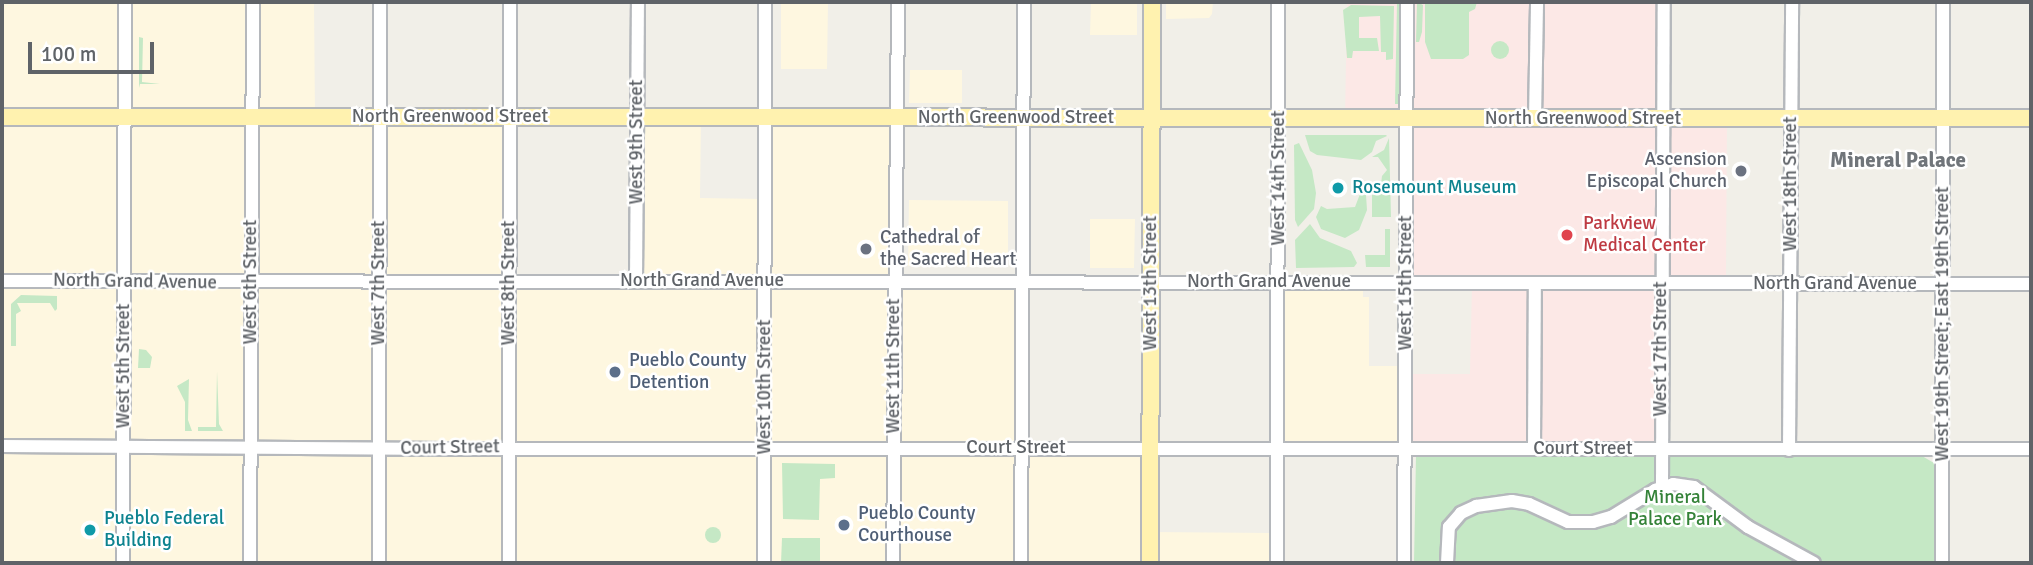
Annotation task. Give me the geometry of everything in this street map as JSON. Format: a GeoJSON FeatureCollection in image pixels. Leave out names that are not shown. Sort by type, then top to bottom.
{"type":"FeatureCollection","features":[{"type":"Feature","properties":{"kind":"main road","name":"West 13th Street"},"geometry":{"type":"LineString","coordinates":[[1150,563],[1152,2]]}},
{"type":"Feature","properties":{"kind":"main road","name":"North Greenwood Street"},"geometry":{"type":"LineString","coordinates":[[2,117],[2031,118]]}},
{"type":"Feature","properties":{"kind":"street","name":"West 5th Street"},"geometry":{"type":"LineString","coordinates":[[123,563],[125,2]]}},
{"type":"Feature","properties":{"kind":"street","name":"West 6th Street"},"geometry":{"type":"LineString","coordinates":[[250,563],[253,2]]}},
{"type":"Feature","properties":{"kind":"street","name":"West 7th Street"},"geometry":{"type":"LineString","coordinates":[[379,563],[380,2]]}},
{"type":"Feature","properties":{"kind":"street","name":"West 8th Street"},"geometry":{"type":"LineString","coordinates":[[509,563],[510,2]]}},
{"type":"Feature","properties":{"kind":"street","name":"West 9th Street"},"geometry":{"type":"LineString","coordinates":[[636,282],[638,2]]}},
{"type":"Feature","properties":{"kind":"street","name":"West 10th Street"},"geometry":{"type":"LineString","coordinates":[[764,563],[765,2]]}},
{"type":"Feature","properties":{"kind":"street","name":"West 11th Street"},"geometry":{"type":"LineString","coordinates":[[893,563],[898,2]]}},
{"type":"Feature","properties":{"kind":"street"},"geometry":{"type":"LineString","coordinates":[[1021,563],[1024,2]]}},
{"type":"Feature","properties":{"kind":"street","name":"West 14th Street"},"geometry":{"type":"LineString","coordinates":[[1277,563],[1278,2]]}},
{"type":"Feature","properties":{"kind":"street","name":"West 15th Street"},"geometry":{"type":"LineString","coordinates":[[1404,563],[1407,2]]}},
{"type":"Feature","properties":{"kind":"street"},"geometry":{"type":"LineString","coordinates":[[1535,119],[1536,2]]}},
{"type":"Feature","properties":{"kind":"street","name":"West 17th Street"},"geometry":{"type":"LineString","coordinates":[[1662,486],[1664,2]]}},
{"type":"Feature","properties":{"kind":"street","name":"West 18th Street"},"geometry":{"type":"LineString","coordinates":[[1789,450],[1792,2]]}},
{"type":"Feature","properties":{"kind":"street","name":"West 19th Street; East 19th Street"},"geometry":{"type":"LineString","coordinates":[[1942,563],[1943,2]]}},
{"type":"Feature","properties":{"kind":"street","name":"North Grand Avenue"},"geometry":{"type":"LineString","coordinates":[[2,281],[2031,284]]}},
{"type":"Feature","properties":{"kind":"street"},"geometry":{"type":"LineString","coordinates":[[1534,448],[1535,284]]}},
{"type":"Feature","properties":{"kind":"street","name":"Court Street"},"geometry":{"type":"LineString","coordinates":[[2,446],[379,449],[2031,449]]}},
{"type":"Feature","properties":{"kind":"street"},"geometry":{"type":"LineString","coordinates":[[1447,563],[1449,527],[1461,513],[1476,506],[1496,501],[1521,502],[1560,519],[1585,523],[1611,517],[1662,486],[1683,484],[1694,488],[1748,527],[1815,563]]}},
{"type":"Feature","properties":{"kind":"shaded area"},"geometry":{"type":"Polygon","coordinates":[[[2,2],[314,2],[315,117],[510,117],[509,281],[636,282],[637,117],[701,117],[700,198],[764,199],[766,117],[895,118],[894,281],[1022,283],[1021,447],[1151,448],[1150,532],[1277,533],[1277,563],[2,563],[2,2]]]}},
{"type":"Feature","properties":{"kind":"shaded area"},"geometry":{"type":"Polygon","coordinates":[[[781,2],[828,2],[827,69],[781,69],[781,2]]]}},
{"type":"Feature","properties":{"kind":"shaded area"},"geometry":{"type":"Polygon","coordinates":[[[1091,2],[1137,2],[1137,35],[1090,35],[1091,2]]]}},
{"type":"Feature","properties":{"kind":"shaded area"},"geometry":{"type":"Polygon","coordinates":[[[1166,2],[1213,2],[1212,14],[1209,18],[1166,19],[1166,2]]]}},
{"type":"Feature","properties":{"kind":"shaded area","name":"Parkview Medical Center"},"geometry":{"type":"Polygon","coordinates":[[[1347,2],[1664,2],[1662,119],[1727,119],[1726,285],[1662,285],[1661,449],[1406,449],[1406,374],[1470,374],[1472,284],[1407,283],[1406,119],[1345,119],[1347,2]]]}},
{"type":"Feature","properties":{"kind":"shaded area"},"geometry":{"type":"Polygon","coordinates":[[[910,70],[962,70],[962,103],[909,103],[910,70]]]}},
{"type":"Feature","properties":{"kind":"shaded area"},"geometry":{"type":"Polygon","coordinates":[[[909,200],[1008,201],[1008,267],[908,266],[909,200]]]}},
{"type":"Feature","properties":{"kind":"shaded area"},"geometry":{"type":"Polygon","coordinates":[[[1090,219],[1135,219],[1134,268],[1090,268],[1090,219]]]}},
{"type":"Feature","properties":{"kind":"shaded area"},"geometry":{"type":"Polygon","coordinates":[[[1278,282],[1363,283],[1363,297],[1369,297],[1369,366],[1406,366],[1406,449],[1277,449],[1278,282]]]}},
{"type":"Feature","properties":{"kind":"green space"},"geometry":{"type":"Polygon","coordinates":[[[1397,2],[1402,2],[1401,104],[1395,104],[1397,2]]]}},
{"type":"Feature","properties":{"kind":"green space"},"geometry":{"type":"Polygon","coordinates":[[[1417,2],[1423,5],[1419,42],[1416,42],[1417,2]]]}},
{"type":"Feature","properties":{"kind":"green space"},"geometry":{"type":"Polygon","coordinates":[[[1425,2],[1477,2],[1475,9],[1469,12],[1469,55],[1463,59],[1431,59],[1425,42],[1425,2]]]}},
{"type":"Feature","properties":{"kind":"green space"},"geometry":{"type":"Polygon","coordinates":[[[1351,5],[1394,6],[1393,59],[1386,60],[1386,52],[1381,52],[1380,16],[1359,17],[1359,38],[1377,38],[1379,51],[1353,51],[1352,58],[1347,58],[1343,10],[1351,5]]]}},
{"type":"Feature","properties":{"kind":"green space"},"geometry":{"type":"Polygon","coordinates":[[[139,37],[143,38],[142,82],[160,84],[140,84],[139,88],[139,37]]]}},
{"type":"Feature","properties":{"kind":"green space"},"geometry":{"type":"Polygon","coordinates":[[[1500,41],[1506,44],[1509,50],[1506,56],[1500,59],[1494,56],[1491,50],[1494,44],[1500,41]]]}},
{"type":"Feature","properties":{"kind":"green space"},"geometry":{"type":"Polygon","coordinates":[[[1305,135],[1387,136],[1376,141],[1372,152],[1361,160],[1317,155],[1310,151],[1305,135]]]}},
{"type":"Feature","properties":{"kind":"green space"},"geometry":{"type":"Polygon","coordinates":[[[1389,138],[1391,217],[1372,217],[1372,195],[1380,193],[1382,176],[1387,170],[1378,157],[1372,157],[1384,150],[1389,138]]]}},
{"type":"Feature","properties":{"kind":"green space"},"geometry":{"type":"Polygon","coordinates":[[[1299,143],[1312,170],[1316,193],[1314,209],[1298,227],[1295,220],[1294,145],[1299,143]]]}},
{"type":"Feature","properties":{"kind":"green space"},"geometry":{"type":"Polygon","coordinates":[[[1360,194],[1366,195],[1367,210],[1359,230],[1345,238],[1321,229],[1316,217],[1321,206],[1327,209],[1355,207],[1360,194]]]}},
{"type":"Feature","properties":{"kind":"green space"},"geometry":{"type":"Polygon","coordinates":[[[1310,224],[1320,238],[1351,251],[1357,263],[1354,267],[1296,268],[1295,240],[1310,224]]]}},
{"type":"Feature","properties":{"kind":"green space"},"geometry":{"type":"Polygon","coordinates":[[[1385,229],[1390,229],[1390,267],[1366,267],[1365,255],[1385,255],[1385,229]]]}},
{"type":"Feature","properties":{"kind":"green space"},"geometry":{"type":"Polygon","coordinates":[[[21,295],[57,296],[57,309],[55,311],[50,303],[17,303],[21,311],[16,314],[16,346],[11,346],[11,304],[21,295]]]}},
{"type":"Feature","properties":{"kind":"green space"},"geometry":{"type":"Polygon","coordinates":[[[139,349],[146,350],[152,357],[150,368],[138,368],[139,349]]]}},
{"type":"Feature","properties":{"kind":"green space"},"geometry":{"type":"Polygon","coordinates":[[[217,371],[219,424],[223,431],[198,431],[198,427],[216,427],[217,371]]]}},
{"type":"Feature","properties":{"kind":"green space"},"geometry":{"type":"Polygon","coordinates":[[[189,379],[188,420],[192,431],[185,431],[185,402],[177,386],[189,379]]]}},
{"type":"Feature","properties":{"kind":"green space","name":"Mineral Palace Park"},"geometry":{"type":"Polygon","coordinates":[[[1416,456],[1922,456],[1934,463],[1937,471],[1935,563],[1414,563],[1416,456]]]}},
{"type":"Feature","properties":{"kind":"green space"},"geometry":{"type":"Polygon","coordinates":[[[782,463],[835,464],[835,478],[820,479],[819,520],[783,519],[782,463]]]}},
{"type":"Feature","properties":{"kind":"green space"},"geometry":{"type":"Polygon","coordinates":[[[713,527],[719,529],[719,541],[713,543],[707,541],[705,535],[707,529],[713,527]]]}},
{"type":"Feature","properties":{"kind":"green space"},"geometry":{"type":"Polygon","coordinates":[[[782,538],[820,538],[820,563],[781,563],[782,538]]]}},
{"type":"Feature","properties":{"kind":"place","name":"Ascension Episcopal Church"},"geometry":{"type":"Point","coordinates":[1741,171]}},
{"type":"Feature","properties":{"kind":"place","name":"Rosemount Museum"},"geometry":{"type":"Point","coordinates":[1338,188]}},
{"type":"Feature","properties":{"kind":"place","name":"Parkview Medical Center"},"geometry":{"type":"Point","coordinates":[1567,235]}},
{"type":"Feature","properties":{"kind":"place","name":"Cathedral of the Sacred Heart"},"geometry":{"type":"Point","coordinates":[866,249]}},
{"type":"Feature","properties":{"kind":"place","name":"Pueblo County Detention"},"geometry":{"type":"Point","coordinates":[615,372]}},
{"type":"Feature","properties":{"kind":"place","name":"Pueblo County Courthouse"},"geometry":{"type":"Point","coordinates":[844,525]}},
{"type":"Feature","properties":{"kind":"place","name":"Pueblo Federal Building"},"geometry":{"type":"Point","coordinates":[90,530]}},
{"type":"Feature","properties":{"kind":"district","name":"Mineral Palace"},"geometry":{"type":"Point","coordinates":[1898,160]}}]}
